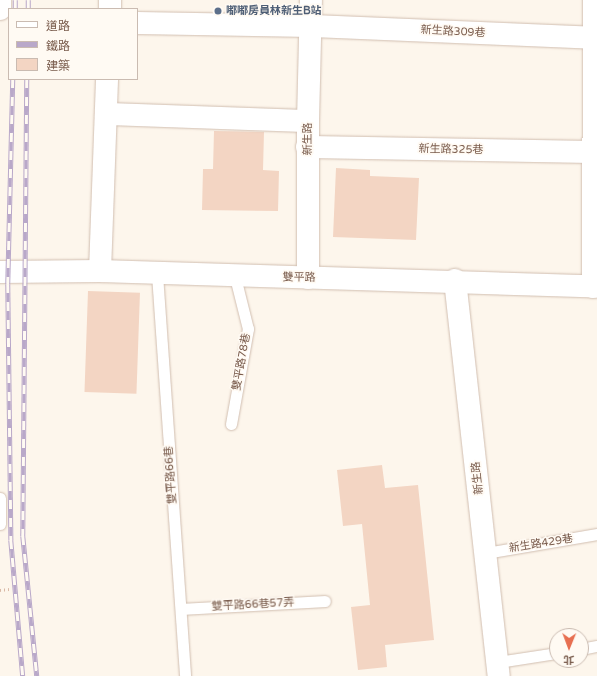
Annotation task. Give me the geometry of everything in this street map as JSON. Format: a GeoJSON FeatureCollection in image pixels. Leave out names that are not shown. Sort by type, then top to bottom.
{"type":"FeatureCollection","features":[{"type":"Feature","properties":{"kind":"street"},"geometry":{"type":"LineString","coordinates":[[0,0],[0,9]]}},
{"type":"Feature","properties":{"kind":"street","name":"新生路"},"geometry":{"type":"LineString","coordinates":[[308,278],[308,121],[312,0]]}},
{"type":"Feature","properties":{"kind":"street"},"geometry":{"type":"LineString","coordinates":[[594,0],[595,287]]}},
{"type":"Feature","properties":{"kind":"street","name":"新生路309巷"},"geometry":{"type":"LineString","coordinates":[[138,23],[312,26],[594,38]]}},
{"type":"Feature","properties":{"kind":"street"},"geometry":{"type":"LineString","coordinates":[[100,271],[107,80]]}},
{"type":"Feature","properties":{"kind":"street"},"geometry":{"type":"LineString","coordinates":[[106,114],[308,121]]}},
{"type":"Feature","properties":{"kind":"street","name":"新生路325巷"},"geometry":{"type":"LineString","coordinates":[[308,147],[594,152]]}},
{"type":"Feature","properties":{"kind":"street","name":"雙平路"},"geometry":{"type":"LineString","coordinates":[[0,272],[100,271],[235,277],[455,280],[595,287]]}},
{"type":"Feature","properties":{"kind":"street","name":"新生路"},"geometry":{"type":"LineString","coordinates":[[455,280],[499,669]]}},
{"type":"Feature","properties":{"kind":"lane","name":"雙平路66巷"},"geometry":{"type":"LineString","coordinates":[[157,274],[185,676]]}},
{"type":"Feature","properties":{"kind":"lane","name":"雙平路78巷"},"geometry":{"type":"LineString","coordinates":[[231,424],[248,329],[235,277]]}},
{"type":"Feature","properties":{"kind":"lane"},"geometry":{"type":"LineString","coordinates":[[0,498],[0,524]]}},
{"type":"Feature","properties":{"kind":"lane","name":"新生路429巷"},"geometry":{"type":"LineString","coordinates":[[486,553],[597,534]]}},
{"type":"Feature","properties":{"kind":"lane","name":"雙平路66巷57弄"},"geometry":{"type":"LineString","coordinates":[[180,609],[325,600]]}},
{"type":"Feature","properties":{"kind":"lane"},"geometry":{"type":"LineString","coordinates":[[499,669],[549,655]]}},
{"type":"Feature","properties":{"kind":"path"},"geometry":{"type":"LineString","coordinates":[[0,590],[9,589]]}},
{"type":"Feature","properties":{"kind":"building"},"geometry":{"type":"Polygon","coordinates":[[[214,131],[264,132],[263,170],[279,171],[278,211],[202,210],[203,169],[213,169],[214,131]]]}},
{"type":"Feature","properties":{"kind":"building"},"geometry":{"type":"Polygon","coordinates":[[[336,168],[370,170],[370,176],[419,178],[416,240],[333,237],[336,168]]]}},
{"type":"Feature","properties":{"kind":"building"},"geometry":{"type":"Polygon","coordinates":[[[88,291],[140,293],[136,394],[84,392],[88,291]]]}},
{"type":"Feature","properties":{"kind":"building"},"geometry":{"type":"Polygon","coordinates":[[[382,465],[385,488],[418,485],[434,640],[385,645],[387,667],[358,670],[351,607],[370,605],[362,524],[343,526],[337,470],[382,465]]]}},
{"type":"Feature","properties":{"kind":"railway"},"geometry":{"type":"LineString","coordinates":[[15,0],[15,8]]}},
{"type":"Feature","properties":{"kind":"railway"},"geometry":{"type":"LineString","coordinates":[[28,0],[28,8]]}},
{"type":"Feature","properties":{"kind":"railway"},"geometry":{"type":"LineString","coordinates":[[13,80],[8,284],[11,540],[23,676]]}},
{"type":"Feature","properties":{"kind":"railway"},"geometry":{"type":"LineString","coordinates":[[27,80],[23,536],[37,676]]}},
{"type":"Feature","properties":{"kind":"place","name":"嘟嘟房員林新生B站"},"geometry":{"type":"Point","coordinates":[218,11]}}]}
